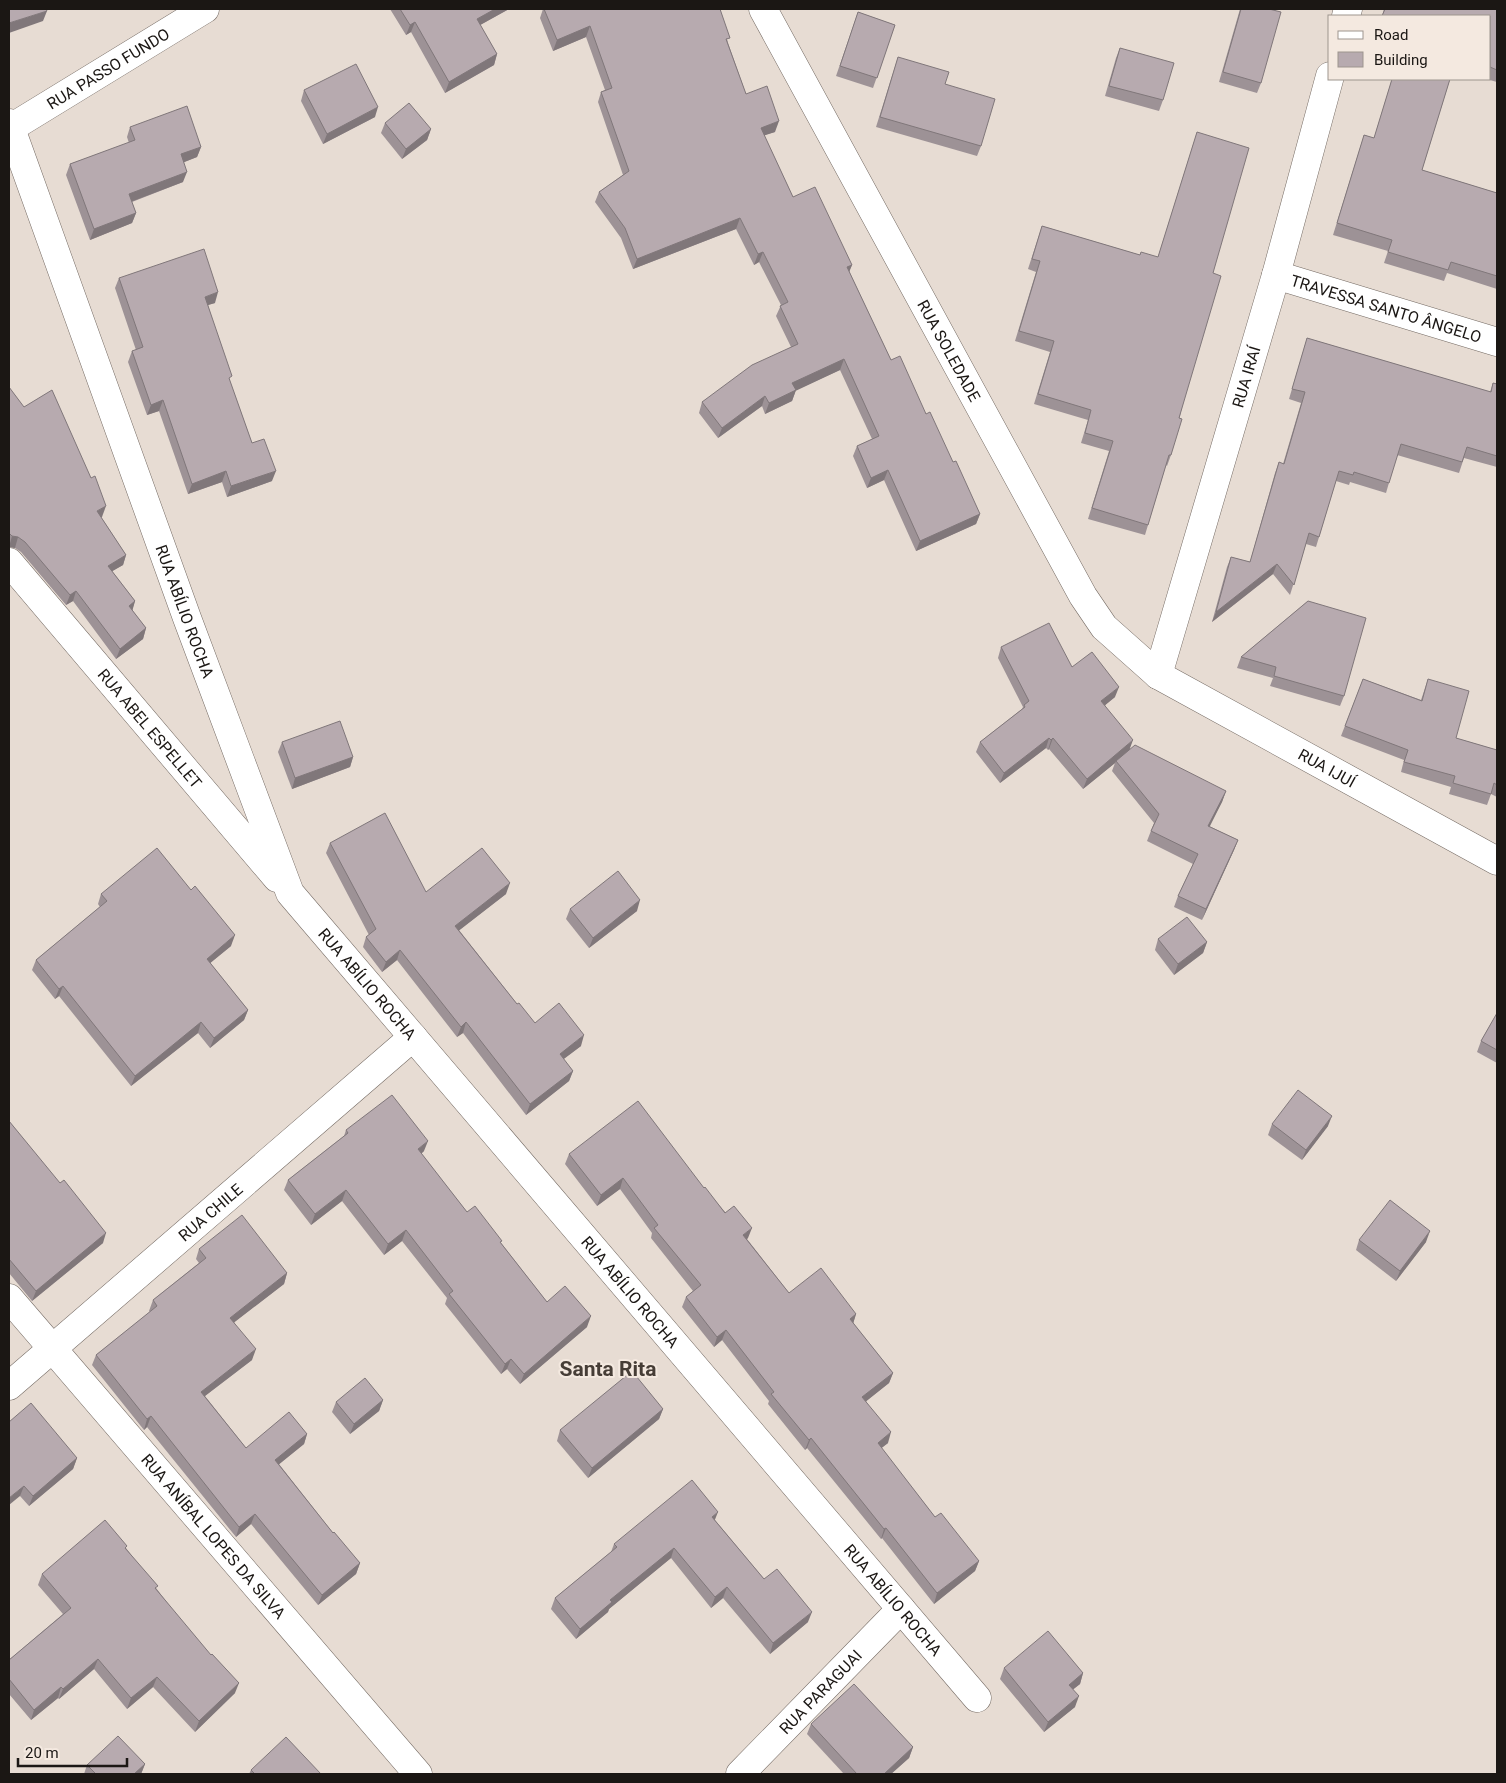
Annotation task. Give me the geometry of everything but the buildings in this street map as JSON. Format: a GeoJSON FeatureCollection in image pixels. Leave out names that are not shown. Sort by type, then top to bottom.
{"type":"FeatureCollection","features":[{"type":"Feature","properties":{"kind":"street","name":"RUA PASSO FUNDO"},"geometry":{"type":"LineString","coordinates":[[9,127],[205,9]]}},
{"type":"Feature","properties":{"kind":"street","name":"RUA SOLEDADE"},"geometry":{"type":"LineString","coordinates":[[763,9],[1083,596],[1104,627],[1158,675]]}},
{"type":"Feature","properties":{"kind":"street","name":"RUA IRAÍ"},"geometry":{"type":"LineString","coordinates":[[1158,675],[1276,275],[1329,80]]}},
{"type":"Feature","properties":{"kind":"street","name":"RUA ABÍLIO ROCHA"},"geometry":{"type":"LineString","coordinates":[[9,127],[187,618],[290,893],[977,1698]]}},
{"type":"Feature","properties":{"kind":"street","name":"TRAVESSA SANTO ÂNGELO"},"geometry":{"type":"LineString","coordinates":[[1276,275],[1497,342]]}},
{"type":"Feature","properties":{"kind":"street","name":"RUA ABEL ESPELLET"},"geometry":{"type":"LineString","coordinates":[[9,562],[290,893]]}},
{"type":"Feature","properties":{"kind":"street","name":"RUA IJUÍ"},"geometry":{"type":"LineString","coordinates":[[1158,675],[1497,861]]}},
{"type":"Feature","properties":{"kind":"street","name":"RUA CHILE"},"geometry":{"type":"LineString","coordinates":[[9,1386],[413,1037]]}},
{"type":"Feature","properties":{"kind":"street","name":"RUA ANÍBAL LOPES DA SILVA"},"geometry":{"type":"LineString","coordinates":[[9,1298],[418,1774]]}},
{"type":"Feature","properties":{"kind":"street","name":"RUA PARAGUAI"},"geometry":{"type":"LineString","coordinates":[[740,1774],[901,1609]]}},
{"type":"Feature","properties":{"kind":"district","name":"Santa Rita"},"geometry":{"type":"Point","coordinates":[608,1369]}}]}
